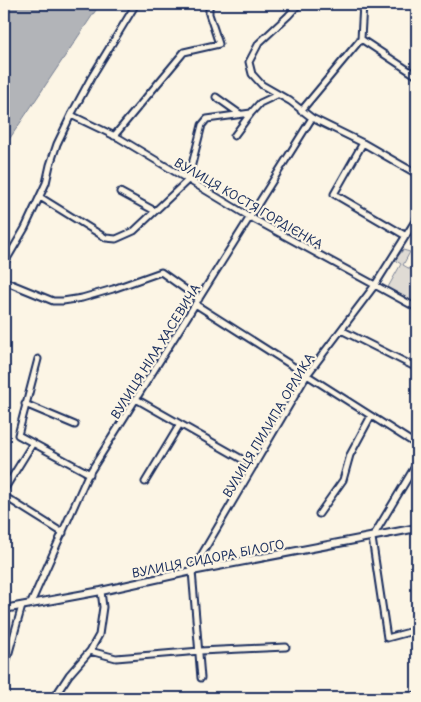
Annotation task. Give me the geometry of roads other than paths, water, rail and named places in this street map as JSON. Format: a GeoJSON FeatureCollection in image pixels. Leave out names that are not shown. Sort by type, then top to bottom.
{"type":"FeatureCollection","features":[{"type":"Feature","properties":{"kind":"street"},"geometry":{"type":"LineString","coordinates":[[4,264],[40,197],[57,144],[70,115],[136,4]]}},
{"type":"Feature","properties":{"kind":"street"},"geometry":{"type":"LineString","coordinates":[[114,136],[184,52],[219,44],[210,14],[209,6],[211,4]]}},
{"type":"Feature","properties":{"kind":"street"},"geometry":{"type":"LineString","coordinates":[[299,4],[259,43],[249,62],[252,74],[262,86],[290,101],[312,118],[363,142],[417,174]]}},
{"type":"Feature","properties":{"kind":"street"},"geometry":{"type":"LineString","coordinates":[[300,110],[361,39],[362,4]]}},
{"type":"Feature","properties":{"kind":"street"},"geometry":{"type":"LineString","coordinates":[[361,39],[417,76]]}},
{"type":"Feature","properties":{"kind":"street"},"geometry":{"type":"LineString","coordinates":[[234,136],[260,103],[277,95]]}},
{"type":"Feature","properties":{"kind":"street"},"geometry":{"type":"LineString","coordinates":[[216,97],[240,114]]}},
{"type":"Feature","properties":{"kind":"street"},"geometry":{"type":"LineString","coordinates":[[40,197],[106,238],[116,239],[134,231],[188,180],[202,126],[207,119],[251,113]]}},
{"type":"Feature","properties":{"kind":"street","name":"ВУЛИЦЯ КОСТЯ ГОРДІЄНКА"},"geometry":{"type":"LineString","coordinates":[[70,115],[114,136],[250,217],[417,308]]}},
{"type":"Feature","properties":{"kind":"street","name":"ВУЛИЦЯ НІЛА ХАСЕВИЧА"},"geometry":{"type":"LineString","coordinates":[[31,603],[90,474],[312,118]]}},
{"type":"Feature","properties":{"kind":"street"},"geometry":{"type":"LineString","coordinates":[[363,142],[334,194],[406,236]]}},
{"type":"Feature","properties":{"kind":"street"},"geometry":{"type":"LineString","coordinates":[[120,192],[155,211]]}},
{"type":"Feature","properties":{"kind":"street","name":"ВУЛИЦЯ ПИЛИПА ОРЛИКА"},"geometry":{"type":"LineString","coordinates":[[192,571],[308,376],[375,285],[417,218]]}},
{"type":"Feature","properties":{"kind":"street"},"geometry":{"type":"LineString","coordinates":[[4,281],[53,301],[63,301],[82,298],[113,289],[161,272],[197,302],[308,376],[417,445]]}},
{"type":"Feature","properties":{"kind":"street"},"geometry":{"type":"LineString","coordinates":[[341,330],[417,368]]}},
{"type":"Feature","properties":{"kind":"street"},"geometry":{"type":"LineString","coordinates":[[38,359],[18,435],[90,474]]}},
{"type":"Feature","properties":{"kind":"street"},"geometry":{"type":"LineString","coordinates":[[136,399],[254,466]]}},
{"type":"Feature","properties":{"kind":"street"},"geometry":{"type":"LineString","coordinates":[[25,404],[75,425]]}},
{"type":"Feature","properties":{"kind":"street"},"geometry":{"type":"LineString","coordinates":[[318,514],[343,480],[350,455],[371,416]]}},
{"type":"Feature","properties":{"kind":"street"},"geometry":{"type":"LineString","coordinates":[[145,482],[180,424]]}},
{"type":"Feature","properties":{"kind":"street"},"geometry":{"type":"LineString","coordinates":[[4,490],[32,443]]}},
{"type":"Feature","properties":{"kind":"street"},"geometry":{"type":"LineString","coordinates":[[417,463],[372,538],[388,638],[417,630]]}},
{"type":"Feature","properties":{"kind":"street"},"geometry":{"type":"LineString","coordinates":[[4,496],[63,533]]}},
{"type":"Feature","properties":{"kind":"street","name":"ВУЛИЦЯ СИДОРА БІЛОГО"},"geometry":{"type":"LineString","coordinates":[[4,609],[101,592],[192,571],[417,528]]}},
{"type":"Feature","properties":{"kind":"street"},"geometry":{"type":"LineString","coordinates":[[192,571],[201,678]]}},
{"type":"Feature","properties":{"kind":"street"},"geometry":{"type":"LineString","coordinates":[[54,698],[69,675],[90,651],[99,635],[102,607],[101,592]]}},
{"type":"Feature","properties":{"kind":"street"},"geometry":{"type":"LineString","coordinates":[[4,670],[22,606]]}},
{"type":"Feature","properties":{"kind":"street"},"geometry":{"type":"LineString","coordinates":[[90,651],[116,658],[286,646]]}},
{"type":"Feature","properties":{"kind":"street"},"geometry":{"type":"LineString","coordinates":[[394,698],[417,695]]}}]}
